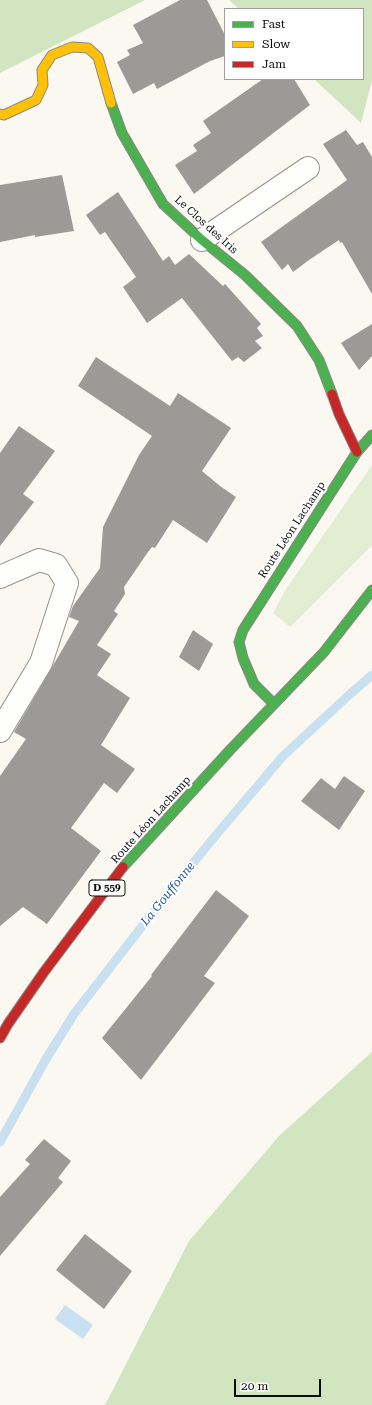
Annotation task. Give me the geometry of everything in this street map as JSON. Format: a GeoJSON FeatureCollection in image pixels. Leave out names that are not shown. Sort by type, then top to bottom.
{"type":"FeatureCollection","features":[{"type":"Feature","properties":{"kind":"street","name":"Le Clos des Iris"},"geometry":{"type":"LineString","coordinates":[[0,114],[4,115],[36,100],[43,85],[42,70],[52,55],[72,47],[88,48],[98,57],[114,113],[122,132],[163,204],[202,240],[245,275],[297,326],[319,360],[339,414],[357,452]]}},
{"type":"Feature","properties":{"kind":"street"},"geometry":{"type":"LineString","coordinates":[[202,240],[308,168]]}},
{"type":"Feature","properties":{"kind":"street","name":"Route Léon Lachamp"},"geometry":{"type":"LineString","coordinates":[[274,704],[254,684],[243,658],[239,642],[243,630],[357,452],[372,435]]}},
{"type":"Feature","properties":{"kind":"street"},"geometry":{"type":"LineString","coordinates":[[0,577],[39,560],[56,565],[67,583],[41,663],[0,731]]}},
{"type":"Feature","properties":{"kind":"street","name":"Route Léon Lachamp"},"geometry":{"type":"LineString","coordinates":[[0,1038],[44,972],[120,871],[225,756],[324,652],[372,590]]}},
{"type":"Feature","properties":{"kind":"green space"},"geometry":{"type":"Polygon","coordinates":[[[0,0],[145,0],[0,73],[0,0]]]}},
{"type":"Feature","properties":{"kind":"green space"},"geometry":{"type":"Polygon","coordinates":[[[229,0],[372,0],[372,80],[361,123],[315,80],[364,80],[364,8],[238,8],[229,0]]]}},
{"type":"Feature","properties":{"kind":"green space"},"geometry":{"type":"Polygon","coordinates":[[[372,465],[372,545],[290,627],[273,613],[286,589],[372,465]]]}},
{"type":"Feature","properties":{"kind":"green space"},"geometry":{"type":"Polygon","coordinates":[[[372,1052],[372,1405],[105,1405],[189,1241],[279,1136],[372,1052]]]}},
{"type":"Feature","properties":{"kind":"water"},"geometry":{"type":"Polygon","coordinates":[[[65,1305],[93,1325],[83,1339],[55,1319],[65,1305]]]}},
{"type":"Feature","properties":{"kind":"building"},"geometry":{"type":"Polygon","coordinates":[[[180,0],[207,0],[224,33],[224,56],[210,61],[157,89],[154,83],[133,94],[117,62],[130,55],[127,50],[143,43],[133,25],[180,0]]]}},
{"type":"Feature","properties":{"kind":"building"},"geometry":{"type":"Polygon","coordinates":[[[262,80],[295,80],[310,105],[194,194],[175,165],[197,151],[193,145],[211,133],[203,121],[262,80]]]}},
{"type":"Feature","properties":{"kind":"building"},"geometry":{"type":"Polygon","coordinates":[[[346,130],[357,145],[363,142],[372,157],[372,294],[342,242],[340,243],[339,240],[293,272],[288,264],[282,270],[261,242],[347,180],[323,144],[346,130]]]}},
{"type":"Feature","properties":{"kind":"building"},"geometry":{"type":"Polygon","coordinates":[[[62,175],[74,231],[35,237],[35,235],[0,242],[0,185],[62,175]]]}},
{"type":"Feature","properties":{"kind":"building"},"geometry":{"type":"Polygon","coordinates":[[[118,192],[163,261],[169,256],[175,265],[189,254],[223,286],[225,284],[261,324],[257,328],[263,336],[255,341],[262,348],[244,362],[238,357],[232,361],[182,298],[147,323],[123,287],[136,277],[105,232],[100,235],[86,215],[118,192]]]}},
{"type":"Feature","properties":{"kind":"building"},"geometry":{"type":"Polygon","coordinates":[[[372,324],[372,356],[359,370],[341,343],[372,324]]]}},
{"type":"Feature","properties":{"kind":"building"},"geometry":{"type":"Polygon","coordinates":[[[96,357],[170,406],[178,393],[231,428],[202,471],[236,497],[207,543],[173,520],[155,548],[152,547],[148,552],[124,587],[125,594],[114,611],[118,614],[97,645],[111,654],[97,675],[130,698],[101,745],[135,769],[117,793],[104,783],[71,828],[101,851],[47,924],[23,907],[0,926],[0,776],[26,739],[14,732],[79,621],[69,617],[73,606],[100,568],[103,527],[139,455],[152,436],[78,386],[96,357]]]}},
{"type":"Feature","properties":{"kind":"building"},"geometry":{"type":"Polygon","coordinates":[[[19,426],[55,451],[23,494],[34,502],[0,546],[0,453],[19,426]]]}},
{"type":"Feature","properties":{"kind":"building"},"geometry":{"type":"Polygon","coordinates":[[[193,630],[213,644],[199,671],[179,657],[193,630]]]}},
{"type":"Feature","properties":{"kind":"building"},"geometry":{"type":"Polygon","coordinates":[[[344,776],[365,791],[339,830],[301,801],[321,778],[335,789],[344,776]]]}},
{"type":"Feature","properties":{"kind":"building"},"geometry":{"type":"Polygon","coordinates":[[[216,890],[249,916],[204,976],[215,983],[141,1080],[102,1038],[152,976],[151,975],[216,890]]]}},
{"type":"Feature","properties":{"kind":"building"},"geometry":{"type":"Polygon","coordinates":[[[44,1139],[71,1161],[58,1178],[63,1182],[0,1256],[0,1197],[30,1164],[25,1160],[44,1139]]]}},
{"type":"Feature","properties":{"kind":"building"},"geometry":{"type":"Polygon","coordinates":[[[85,1234],[132,1271],[104,1309],[56,1270],[85,1234]]]}},
{"type":"Feature","properties":{"kind":"waterway","name":"La Gouffonne"},"geometry":{"type":"LineString","coordinates":[[0,1142],[46,1059],[74,1014],[150,916],[283,756],[372,675]]}},
{"type":"Feature","properties":{"kind":"traffic: fast"},"geometry":{"type":"LineString","coordinates":[[111,103],[122,133],[163,204],[202,240],[245,275],[297,326],[319,360],[332,394]]}},
{"type":"Feature","properties":{"kind":"traffic: fast"},"geometry":{"type":"LineString","coordinates":[[274,704],[254,684],[243,658],[239,642],[243,630],[357,452],[372,435]]}},
{"type":"Feature","properties":{"kind":"traffic: fast"},"geometry":{"type":"LineString","coordinates":[[123,867],[230,750],[324,652],[372,590]]}},
{"type":"Feature","properties":{"kind":"traffic: slow"},"geometry":{"type":"LineString","coordinates":[[0,114],[4,115],[36,100],[43,85],[42,70],[52,55],[72,47],[88,48],[98,57],[111,103]]}},
{"type":"Feature","properties":{"kind":"traffic: jam"},"geometry":{"type":"LineString","coordinates":[[332,394],[339,414],[357,452]]}},
{"type":"Feature","properties":{"kind":"traffic: jam"},"geometry":{"type":"LineString","coordinates":[[0,1038],[44,972],[123,867]]}}]}
